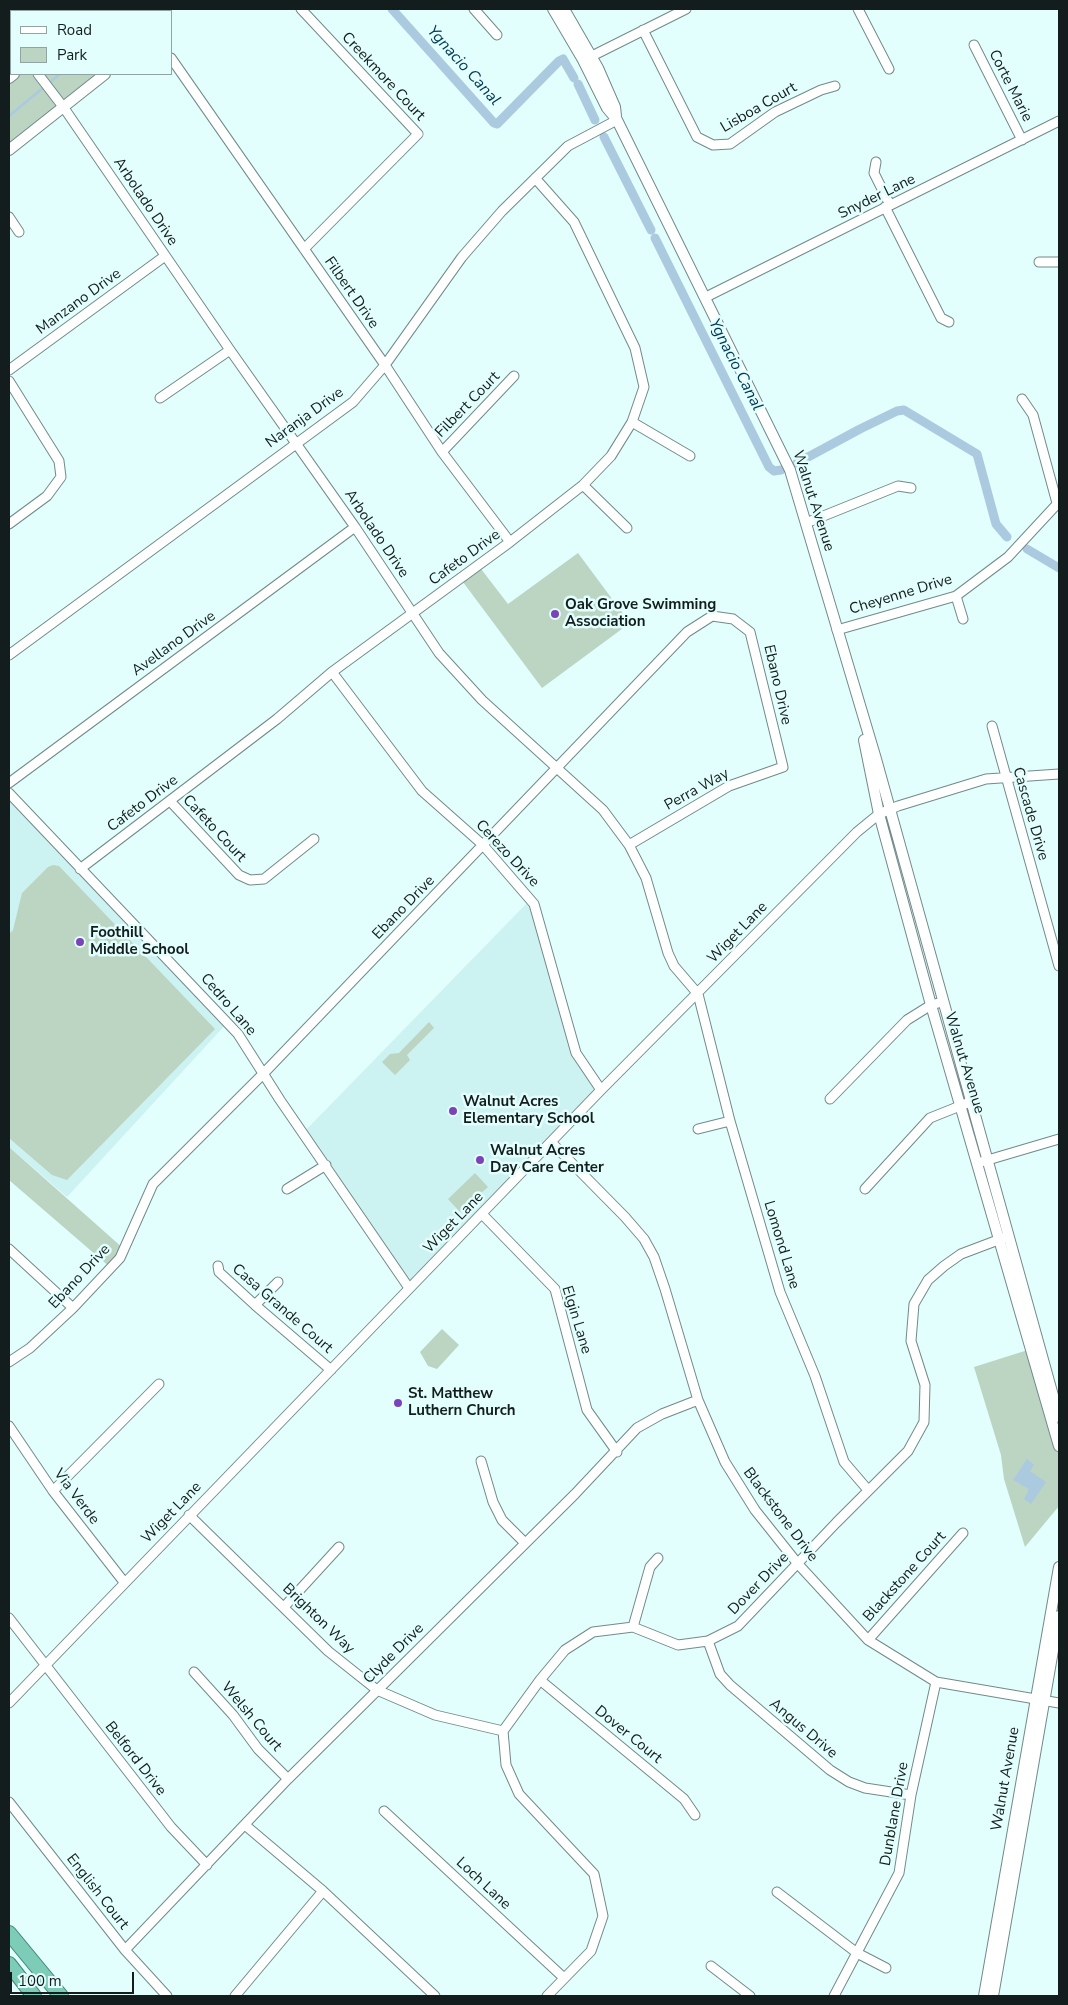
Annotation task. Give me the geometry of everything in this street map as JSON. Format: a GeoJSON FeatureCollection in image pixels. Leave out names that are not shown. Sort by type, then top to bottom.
{"type":"FeatureCollection","features":[{"type":"Feature","properties":{"kind":"highway"},"geometry":{"type":"LineString","coordinates":[[9,1933],[61,1996]]}},
{"type":"Feature","properties":{"kind":"highway"},"geometry":{"type":"LineString","coordinates":[[9,1964],[34,1996]]}},
{"type":"Feature","properties":{"kind":"street","name":"Creekmore Court"},"geometry":{"type":"LineString","coordinates":[[301,9],[418,134],[304,249]]}},
{"type":"Feature","properties":{"kind":"street"},"geometry":{"type":"LineString","coordinates":[[474,9],[497,35]]}},
{"type":"Feature","properties":{"kind":"street","name":"Walnut Avenue"},"geometry":{"type":"LineString","coordinates":[[553,9],[587,58]]}},
{"type":"Feature","properties":{"kind":"street","name":"Walnut Avenue"},"geometry":{"type":"LineString","coordinates":[[564,9],[587,58],[607,108],[617,120],[785,459],[806,522],[852,686],[890,809],[942,1002],[966,1103],[1059,1446]]}},
{"type":"Feature","properties":{"kind":"street"},"geometry":{"type":"LineString","coordinates":[[587,58],[686,9]]}},
{"type":"Feature","properties":{"kind":"street"},"geometry":{"type":"LineString","coordinates":[[858,9],[889,69]]}},
{"type":"Feature","properties":{"kind":"street","name":"Lisboa Court"},"geometry":{"type":"LineString","coordinates":[[642,30],[697,137],[713,145],[730,144],[775,112],[821,90],[835,86]]}},
{"type":"Feature","properties":{"kind":"street","name":"Corte Marie"},"geometry":{"type":"LineString","coordinates":[[974,45],[1022,140]]}},
{"type":"Feature","properties":{"kind":"street","name":"Filbert Drive"},"geometry":{"type":"LineString","coordinates":[[172,59],[385,365],[442,452],[510,542]]}},
{"type":"Feature","properties":{"kind":"street"},"geometry":{"type":"LineString","coordinates":[[9,150],[62,105],[104,75]]}},
{"type":"Feature","properties":{"kind":"street","name":"Arbolado Drive"},"geometry":{"type":"LineString","coordinates":[[40,77],[62,105],[230,350],[355,527],[439,653],[482,700],[604,810],[630,845],[646,878],[668,953],[674,966],[698,994]]}},
{"type":"Feature","properties":{"kind":"street","name":"Naranja Drive"},"geometry":{"type":"LineString","coordinates":[[9,655],[295,442],[353,402],[385,365],[462,257],[502,211],[568,146],[617,120]]}},
{"type":"Feature","properties":{"kind":"street","name":"Snyder Lane"},"geometry":{"type":"LineString","coordinates":[[706,297],[1059,121]]}},
{"type":"Feature","properties":{"kind":"street"},"geometry":{"type":"LineString","coordinates":[[876,162],[874,173],[887,206],[941,318],[949,322]]}},
{"type":"Feature","properties":{"kind":"street","name":"Cafeto Drive"},"geometry":{"type":"LineString","coordinates":[[80,869],[277,719],[332,672],[510,542],[583,485],[611,456],[632,422],[644,387],[635,348],[574,222],[535,178]]}},
{"type":"Feature","properties":{"kind":"street"},"geometry":{"type":"LineString","coordinates":[[9,217],[19,232]]}},
{"type":"Feature","properties":{"kind":"street","name":"Manzano Drive"},"geometry":{"type":"LineString","coordinates":[[9,370],[165,256]]}},
{"type":"Feature","properties":{"kind":"street"},"geometry":{"type":"LineString","coordinates":[[1039,262],[1059,262]]}},
{"type":"Feature","properties":{"kind":"street"},"geometry":{"type":"LineString","coordinates":[[160,398],[230,350]]}},
{"type":"Feature","properties":{"kind":"street","name":"Filbert Court"},"geometry":{"type":"LineString","coordinates":[[442,452],[514,376]]}},
{"type":"Feature","properties":{"kind":"street"},"geometry":{"type":"LineString","coordinates":[[9,381],[59,461],[60,477],[47,496],[9,524]]}},
{"type":"Feature","properties":{"kind":"street"},"geometry":{"type":"LineString","coordinates":[[1022,399],[1033,415],[1058,503]]}},
{"type":"Feature","properties":{"kind":"street"},"geometry":{"type":"LineString","coordinates":[[632,422],[690,456]]}},
{"type":"Feature","properties":{"kind":"street"},"geometry":{"type":"LineString","coordinates":[[583,485],[627,528]]}},
{"type":"Feature","properties":{"kind":"street"},"geometry":{"type":"LineString","coordinates":[[806,522],[898,486],[911,488]]}},
{"type":"Feature","properties":{"kind":"street","name":"Cheyenne Drive"},"geometry":{"type":"LineString","coordinates":[[837,630],[956,596],[1008,557],[1058,503]]}},
{"type":"Feature","properties":{"kind":"street","name":"Avellano Drive"},"geometry":{"type":"LineString","coordinates":[[9,783],[355,527]]}},
{"type":"Feature","properties":{"kind":"street"},"geometry":{"type":"LineString","coordinates":[[956,596],[962,619]]}},
{"type":"Feature","properties":{"kind":"street","name":"Ebano Drive"},"geometry":{"type":"LineString","coordinates":[[9,1362],[30,1348],[73,1308],[120,1258],[153,1184],[263,1074],[688,632],[712,616],[733,619],[750,632],[783,767]]}},
{"type":"Feature","properties":{"kind":"street","name":"Cerezo Drive"},"geometry":{"type":"LineString","coordinates":[[332,672],[422,791],[484,844],[534,904],[576,1053],[601,1090]]}},
{"type":"Feature","properties":{"kind":"street","name":"Walnut Avenue"},"geometry":{"type":"LineString","coordinates":[[852,686],[879,814],[931,1005],[966,1103]]}},
{"type":"Feature","properties":{"kind":"street","name":"Cascade Drive"},"geometry":{"type":"LineString","coordinates":[[992,726],[1059,963]]}},
{"type":"Feature","properties":{"kind":"street","name":"Perra Way"},"geometry":{"type":"LineString","coordinates":[[630,845],[729,786],[783,767]]}},
{"type":"Feature","properties":{"kind":"street","name":"Wiget Lane"},"geometry":{"type":"LineString","coordinates":[[9,1703],[601,1090],[857,832],[879,814],[890,809],[986,780],[1059,774]]}},
{"type":"Feature","properties":{"kind":"street","name":"Cedro Lane"},"geometry":{"type":"LineString","coordinates":[[9,793],[223,1016],[238,1034],[263,1074],[409,1288]]}},
{"type":"Feature","properties":{"kind":"street","name":"Cafeto Court"},"geometry":{"type":"LineString","coordinates":[[170,800],[239,875],[250,880],[264,879],[314,839]]}},
{"type":"Feature","properties":{"kind":"street","name":"Lomond Lane"},"geometry":{"type":"LineString","coordinates":[[698,994],[730,1121],[780,1292],[815,1376],[844,1462],[868,1490]]}},
{"type":"Feature","properties":{"kind":"street"},"geometry":{"type":"LineString","coordinates":[[830,1099],[907,1020],[931,1005],[942,1002]]}},
{"type":"Feature","properties":{"kind":"street"},"geometry":{"type":"LineString","coordinates":[[864,1189],[930,1118],[966,1103]]}},
{"type":"Feature","properties":{"kind":"street"},"geometry":{"type":"LineString","coordinates":[[698,1129],[730,1121]]}},
{"type":"Feature","properties":{"kind":"street"},"geometry":{"type":"LineString","coordinates":[[983,1162],[1059,1139]]}},
{"type":"Feature","properties":{"kind":"street","name":"Blackstone Drive"},"geometry":{"type":"LineString","coordinates":[[551,1142],[626,1217],[644,1239],[654,1257],[666,1289],[698,1400],[725,1462],[755,1510],[798,1564],[868,1640],[936,1682],[1059,1703]]}},
{"type":"Feature","properties":{"kind":"street"},"geometry":{"type":"LineString","coordinates":[[287,1188],[326,1165]]}},
{"type":"Feature","properties":{"kind":"street","name":"Elgin Lane"},"geometry":{"type":"LineString","coordinates":[[482,1214],[555,1289],[587,1410],[617,1452]]}},
{"type":"Feature","properties":{"kind":"street","name":"Walnut Avenue"},"geometry":{"type":"LineString","coordinates":[[1003,1238],[1059,1417]]}},
{"type":"Feature","properties":{"kind":"street","name":"Dover Drive"},"geometry":{"type":"LineString","coordinates":[[633,1627],[678,1646],[708,1642],[738,1626],[868,1490],[908,1451],[924,1422],[925,1385],[911,1341],[914,1304],[928,1280],[944,1266],[961,1254],[1003,1238]]}},
{"type":"Feature","properties":{"kind":"street"},"geometry":{"type":"LineString","coordinates":[[9,1249],[73,1308]]}},
{"type":"Feature","properties":{"kind":"street","name":"Casa Grande Court"},"geometry":{"type":"LineString","coordinates":[[218,1266],[219,1272],[331,1370]]}},
{"type":"Feature","properties":{"kind":"street"},"geometry":{"type":"LineString","coordinates":[[255,1305],[278,1282]]}},
{"type":"Feature","properties":{"kind":"street"},"geometry":{"type":"LineString","coordinates":[[54,1491],[159,1384]]}},
{"type":"Feature","properties":{"kind":"street","name":"Clyde Drive"},"geometry":{"type":"LineString","coordinates":[[125,1950],[288,1779],[617,1452],[637,1428],[662,1414],[698,1400]]}},
{"type":"Feature","properties":{"kind":"street","name":"Via Verde"},"geometry":{"type":"LineString","coordinates":[[9,1426],[54,1491],[124,1582]]}},
{"type":"Feature","properties":{"kind":"street"},"geometry":{"type":"LineString","coordinates":[[481,1461],[493,1502],[502,1520],[525,1543]]}},
{"type":"Feature","properties":{"kind":"street","name":"Brighton Way"},"geometry":{"type":"LineString","coordinates":[[189,1515],[328,1651],[376,1690],[434,1715],[503,1732]]}},
{"type":"Feature","properties":{"kind":"street","name":"Blackstone Court"},"geometry":{"type":"LineString","coordinates":[[868,1640],[963,1533]]}},
{"type":"Feature","properties":{"kind":"street"},"geometry":{"type":"LineString","coordinates":[[284,1607],[339,1547]]}},
{"type":"Feature","properties":{"kind":"street"},"geometry":{"type":"LineString","coordinates":[[547,1996],[591,1951],[603,1916],[594,1874],[519,1794],[506,1765],[503,1732],[540,1680],[565,1650],[593,1632],[633,1627],[650,1567],[658,1558]]}},
{"type":"Feature","properties":{"kind":"street","name":"Walnut Avenue"},"geometry":{"type":"LineString","coordinates":[[994,1996],[1059,1567]]}},
{"type":"Feature","properties":{"kind":"street","name":"Walnut Avenue"},"geometry":{"type":"LineString","coordinates":[[984,1996],[1039,1700],[1059,1616]]}},
{"type":"Feature","properties":{"kind":"street","name":"Belford Drive"},"geometry":{"type":"LineString","coordinates":[[9,1618],[171,1827],[207,1865]]}},
{"type":"Feature","properties":{"kind":"street","name":"Angus Drive"},"geometry":{"type":"LineString","coordinates":[[708,1642],[720,1674],[730,1685],[830,1770],[849,1782],[865,1788],[911,1795]]}},
{"type":"Feature","properties":{"kind":"street","name":"Welsh Court"},"geometry":{"type":"LineString","coordinates":[[194,1672],[233,1715],[258,1749],[288,1779]]}},
{"type":"Feature","properties":{"kind":"street","name":"Dover Court"},"geometry":{"type":"LineString","coordinates":[[540,1680],[684,1799],[695,1815]]}},
{"type":"Feature","properties":{"kind":"street","name":"Dunblane Drive"},"geometry":{"type":"LineString","coordinates":[[834,1996],[899,1873],[911,1795],[936,1682]]}},
{"type":"Feature","properties":{"kind":"street","name":"English Court"},"geometry":{"type":"LineString","coordinates":[[9,1802],[125,1950],[166,1996]]}},
{"type":"Feature","properties":{"kind":"street","name":"Loch Lane"},"geometry":{"type":"LineString","coordinates":[[384,1811],[564,1978]]}},
{"type":"Feature","properties":{"kind":"street"},"geometry":{"type":"LineString","coordinates":[[245,1825],[323,1891],[435,1996]]}},
{"type":"Feature","properties":{"kind":"street"},"geometry":{"type":"LineString","coordinates":[[235,1996],[323,1891]]}},
{"type":"Feature","properties":{"kind":"street"},"geometry":{"type":"LineString","coordinates":[[777,1892],[858,1953],[886,1968]]}},
{"type":"Feature","properties":{"kind":"street"},"geometry":{"type":"LineString","coordinates":[[711,1966],[750,1996]]}},
{"type":"Feature","properties":{"kind":"shaded area","name":"Foothill Middle School"},"geometry":{"type":"Polygon","coordinates":[[[9,793],[228,1022],[67,1197],[9,1147],[9,793]]]}},
{"type":"Feature","properties":{"kind":"shaded area","name":"Walnut Acres Elementary School"},"geometry":{"type":"Polygon","coordinates":[[[530,900],[576,1053],[601,1090],[409,1288],[303,1133],[530,900]]]}},
{"type":"Feature","properties":{"kind":"shaded area"},"geometry":{"type":"Polygon","coordinates":[[[1027,1459],[1034,1465],[1030,1471],[1046,1482],[1031,1504],[1024,1499],[1029,1489],[1013,1480],[1027,1459]]]}},
{"type":"Feature","properties":{"kind":"green space"},"geometry":{"type":"Polygon","coordinates":[[[13,75],[104,75],[9,150],[9,78],[13,75]]]}},
{"type":"Feature","properties":{"kind":"green space","name":"Oak Grove Swimming Association"},"geometry":{"type":"Polygon","coordinates":[[[578,553],[630,623],[542,688],[460,578],[478,565],[508,604],[578,553]]]}},
{"type":"Feature","properties":{"kind":"green space","name":"Foothill Middle School"},"geometry":{"type":"Polygon","coordinates":[[[53,865],[59,866],[215,1029],[67,1180],[52,1175],[9,1138],[9,934],[13,930],[22,893],[48,867],[53,865]]]}},
{"type":"Feature","properties":{"kind":"green space"},"geometry":{"type":"Polygon","coordinates":[[[429,1022],[434,1028],[407,1055],[410,1060],[395,1075],[382,1062],[390,1054],[399,1053],[429,1022]]]}},
{"type":"Feature","properties":{"kind":"green space"},"geometry":{"type":"Polygon","coordinates":[[[9,1147],[124,1249],[111,1268],[9,1180],[9,1147]]]}},
{"type":"Feature","properties":{"kind":"green space"},"geometry":{"type":"Polygon","coordinates":[[[475,1173],[488,1187],[460,1212],[448,1199],[475,1173]]]}},
{"type":"Feature","properties":{"kind":"green space"},"geometry":{"type":"Polygon","coordinates":[[[442,1329],[459,1345],[437,1369],[428,1366],[420,1352],[442,1329]]]}},
{"type":"Feature","properties":{"kind":"green space"},"geometry":{"type":"Polygon","coordinates":[[[1031,1349],[1059,1446],[1059,1506],[1025,1547],[1004,1479],[1001,1455],[974,1367],[1031,1349]]]}},
{"type":"Feature","properties":{"kind":"waterway","name":"Ygnacio Canal"},"geometry":{"type":"LineString","coordinates":[[392,9],[494,123],[497,124],[559,61],[563,59],[574,78]]}},
{"type":"Feature","properties":{"kind":"waterway"},"geometry":{"type":"LineString","coordinates":[[9,116],[59,75]]}},
{"type":"Feature","properties":{"kind":"waterway","name":"Ygnacio Canal"},"geometry":{"type":"LineString","coordinates":[[578,84],[595,120]]}},
{"type":"Feature","properties":{"kind":"waterway","name":"Ygnacio Canal"},"geometry":{"type":"LineString","coordinates":[[604,137],[651,230]]}},
{"type":"Feature","properties":{"kind":"waterway","name":"Ygnacio Canal"},"geometry":{"type":"LineString","coordinates":[[655,238],[769,467],[774,471],[781,470]]}},
{"type":"Feature","properties":{"kind":"waterway","name":"Ygnacio Canal"},"geometry":{"type":"LineString","coordinates":[[797,463],[860,429],[897,411],[904,410],[977,454],[996,524],[1007,537]]}},
{"type":"Feature","properties":{"kind":"waterway","name":"Ygnacio Canal"},"geometry":{"type":"LineString","coordinates":[[1027,549],[1059,568]]}},
{"type":"Feature","properties":{"kind":"place","name":"Oak Grove Swimming Association"},"geometry":{"type":"Point","coordinates":[555,614]}},
{"type":"Feature","properties":{"kind":"place","name":"Foothill Middle School"},"geometry":{"type":"Point","coordinates":[80,942]}},
{"type":"Feature","properties":{"kind":"place","name":"Walnut Acres Elementary School"},"geometry":{"type":"Point","coordinates":[453,1111]}},
{"type":"Feature","properties":{"kind":"place","name":"Walnut Acres Day Care Center"},"geometry":{"type":"Point","coordinates":[480,1160]}},
{"type":"Feature","properties":{"kind":"place","name":"St. Matthew Luthern Church"},"geometry":{"type":"Point","coordinates":[398,1403]}}]}
